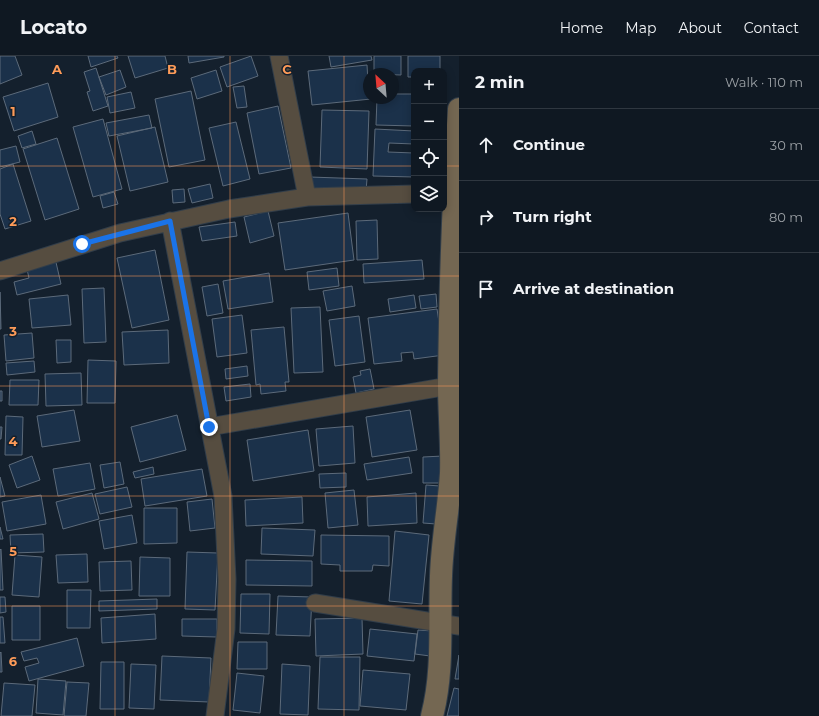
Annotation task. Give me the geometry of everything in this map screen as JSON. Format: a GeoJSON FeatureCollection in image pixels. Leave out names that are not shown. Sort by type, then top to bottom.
{"type":"FeatureCollection","features":[{"type":"Feature","properties":{"kind":"street"},"geometry":{"type":"LineString","coordinates":[[279,56],[307,197]]}},
{"type":"Feature","properties":{"kind":"street"},"geometry":{"type":"LineString","coordinates":[[432,716],[450,625],[440,577],[451,475],[449,386],[455,289],[449,193],[459,109]]}},
{"type":"Feature","properties":{"kind":"street"},"geometry":{"type":"LineString","coordinates":[[0,271],[120,233],[229,209],[307,197],[411,194]]}},
{"type":"Feature","properties":{"kind":"street"},"geometry":{"type":"LineString","coordinates":[[170,221],[223,496],[227,579],[226,629],[215,716]]}},
{"type":"Feature","properties":{"kind":"street"},"geometry":{"type":"LineString","coordinates":[[209,427],[449,386]]}},
{"type":"Feature","properties":{"kind":"street"},"geometry":{"type":"LineString","coordinates":[[315,603],[450,625]]}},
{"type":"Feature","properties":{"kind":"building"},"geometry":{"type":"Polygon","coordinates":[[[0,56],[15,56],[22,75],[0,84],[0,56]]]}},
{"type":"Feature","properties":{"kind":"building"},"geometry":{"type":"Polygon","coordinates":[[[88,56],[117,56],[118,58],[91,67],[88,56]]]}},
{"type":"Feature","properties":{"kind":"building"},"geometry":{"type":"Polygon","coordinates":[[[128,56],[165,56],[168,68],[135,78],[128,56]]]}},
{"type":"Feature","properties":{"kind":"building"},"geometry":{"type":"Polygon","coordinates":[[[188,56],[224,56],[224,57],[189,63],[188,56]]]}},
{"type":"Feature","properties":{"kind":"building"},"geometry":{"type":"Polygon","coordinates":[[[251,56],[258,76],[227,87],[220,67],[251,56]]]}},
{"type":"Feature","properties":{"kind":"building"},"geometry":{"type":"Polygon","coordinates":[[[329,56],[371,56],[372,60],[331,67],[329,56]]]}},
{"type":"Feature","properties":{"kind":"building"},"geometry":{"type":"Polygon","coordinates":[[[374,56],[401,56],[401,75],[399,75],[399,68],[374,68],[374,56]]]}},
{"type":"Feature","properties":{"kind":"building"},"geometry":{"type":"Polygon","coordinates":[[[408,56],[440,56],[440,68],[411,68],[411,77],[408,77],[408,56]]]}},
{"type":"Feature","properties":{"kind":"building"},"geometry":{"type":"Polygon","coordinates":[[[367,65],[367,68],[363,68],[363,100],[312,105],[308,71],[367,65]]]}},
{"type":"Feature","properties":{"kind":"building"},"geometry":{"type":"Polygon","coordinates":[[[96,68],[108,106],[93,111],[87,92],[90,91],[84,72],[96,68]]]}},
{"type":"Feature","properties":{"kind":"building"},"geometry":{"type":"Polygon","coordinates":[[[120,70],[126,87],[106,95],[99,77],[120,70]]]}},
{"type":"Feature","properties":{"kind":"building"},"geometry":{"type":"Polygon","coordinates":[[[216,70],[222,91],[197,99],[191,78],[216,70]]]}},
{"type":"Feature","properties":{"kind":"building"},"geometry":{"type":"Polygon","coordinates":[[[48,83],[58,117],[14,131],[3,97],[48,83]]]}},
{"type":"Feature","properties":{"kind":"building"},"geometry":{"type":"Polygon","coordinates":[[[244,86],[247,107],[237,108],[233,87],[244,86]]]}},
{"type":"Feature","properties":{"kind":"building"},"geometry":{"type":"Polygon","coordinates":[[[191,91],[205,160],[169,167],[155,99],[191,91]]]}},
{"type":"Feature","properties":{"kind":"building"},"geometry":{"type":"Polygon","coordinates":[[[131,92],[135,108],[110,113],[107,97],[131,92]]]}},
{"type":"Feature","properties":{"kind":"building"},"geometry":{"type":"Polygon","coordinates":[[[399,94],[411,94],[411,126],[376,125],[377,104],[399,104],[399,94]]]}},
{"type":"Feature","properties":{"kind":"building"},"geometry":{"type":"Polygon","coordinates":[[[278,106],[291,168],[259,174],[247,113],[278,106]]]}},
{"type":"Feature","properties":{"kind":"building"},"geometry":{"type":"Polygon","coordinates":[[[322,110],[369,111],[367,169],[320,167],[322,110]]]}},
{"type":"Feature","properties":{"kind":"building"},"geometry":{"type":"Polygon","coordinates":[[[149,115],[152,128],[109,136],[106,123],[149,115]]]}},
{"type":"Feature","properties":{"kind":"building"},"geometry":{"type":"Polygon","coordinates":[[[103,119],[122,189],[93,197],[73,127],[103,119]]]}},
{"type":"Feature","properties":{"kind":"building"},"geometry":{"type":"Polygon","coordinates":[[[236,122],[250,179],[223,186],[209,128],[236,122]]]}},
{"type":"Feature","properties":{"kind":"building"},"geometry":{"type":"Polygon","coordinates":[[[155,127],[168,182],[130,191],[117,136],[155,127]]]}},
{"type":"Feature","properties":{"kind":"building"},"geometry":{"type":"Polygon","coordinates":[[[375,129],[411,131],[411,144],[389,143],[388,152],[411,153],[411,177],[373,176],[375,129]]]}},
{"type":"Feature","properties":{"kind":"building"},"geometry":{"type":"Polygon","coordinates":[[[32,131],[36,144],[22,148],[18,136],[32,131]]]}},
{"type":"Feature","properties":{"kind":"building"},"geometry":{"type":"Polygon","coordinates":[[[57,138],[79,209],[45,220],[23,149],[57,138]]]}},
{"type":"Feature","properties":{"kind":"building"},"geometry":{"type":"Polygon","coordinates":[[[16,146],[20,162],[0,167],[0,150],[16,146]]]}},
{"type":"Feature","properties":{"kind":"building"},"geometry":{"type":"Polygon","coordinates":[[[13,164],[31,221],[5,229],[0,214],[0,169],[13,164]]]}},
{"type":"Feature","properties":{"kind":"building"},"geometry":{"type":"Polygon","coordinates":[[[310,177],[367,179],[366,191],[310,189],[310,177]]]}},
{"type":"Feature","properties":{"kind":"building"},"geometry":{"type":"Polygon","coordinates":[[[210,184],[213,198],[192,203],[188,189],[210,184]]]}},
{"type":"Feature","properties":{"kind":"building"},"geometry":{"type":"Polygon","coordinates":[[[184,189],[185,202],[173,203],[172,190],[184,189]]]}},
{"type":"Feature","properties":{"kind":"building"},"geometry":{"type":"Polygon","coordinates":[[[114,192],[118,204],[103,208],[100,196],[114,192]]]}},
{"type":"Feature","properties":{"kind":"building"},"geometry":{"type":"Polygon","coordinates":[[[268,211],[274,236],[250,243],[244,217],[268,211]]]}},
{"type":"Feature","properties":{"kind":"building"},"geometry":{"type":"Polygon","coordinates":[[[348,213],[354,260],[285,270],[278,223],[348,213]]]}},
{"type":"Feature","properties":{"kind":"building"},"geometry":{"type":"Polygon","coordinates":[[[377,220],[378,259],[357,260],[356,221],[377,220]]]}},
{"type":"Feature","properties":{"kind":"building"},"geometry":{"type":"Polygon","coordinates":[[[235,222],[237,236],[202,241],[199,227],[235,222]]]}},
{"type":"Feature","properties":{"kind":"building"},"geometry":{"type":"Polygon","coordinates":[[[155,250],[169,320],[132,328],[117,258],[155,250]]]}},
{"type":"Feature","properties":{"kind":"building"},"geometry":{"type":"Polygon","coordinates":[[[55,258],[61,284],[17,295],[14,282],[29,278],[26,265],[55,258]]]}},
{"type":"Feature","properties":{"kind":"building"},"geometry":{"type":"Polygon","coordinates":[[[422,260],[424,279],[364,283],[363,264],[422,260]]]}},
{"type":"Feature","properties":{"kind":"building"},"geometry":{"type":"Polygon","coordinates":[[[337,268],[339,286],[309,290],[307,272],[337,268]]]}},
{"type":"Feature","properties":{"kind":"building"},"geometry":{"type":"Polygon","coordinates":[[[269,273],[273,302],[228,309],[223,281],[269,273]]]}},
{"type":"Feature","properties":{"kind":"building"},"geometry":{"type":"Polygon","coordinates":[[[218,284],[223,313],[207,316],[202,287],[218,284]]]}},
{"type":"Feature","properties":{"kind":"building"},"geometry":{"type":"Polygon","coordinates":[[[352,286],[355,306],[327,311],[323,291],[352,286]]]}},
{"type":"Feature","properties":{"kind":"building"},"geometry":{"type":"Polygon","coordinates":[[[104,288],[106,342],[84,343],[82,289],[104,288]]]}},
{"type":"Feature","properties":{"kind":"building"},"geometry":{"type":"Polygon","coordinates":[[[0,292],[1,329],[0,329],[0,292]]]}},
{"type":"Feature","properties":{"kind":"building"},"geometry":{"type":"Polygon","coordinates":[[[436,294],[437,307],[421,309],[419,296],[436,294]]]}},
{"type":"Feature","properties":{"kind":"building"},"geometry":{"type":"Polygon","coordinates":[[[68,295],[71,325],[32,328],[29,299],[68,295]]]}},
{"type":"Feature","properties":{"kind":"building"},"geometry":{"type":"Polygon","coordinates":[[[414,295],[416,308],[390,312],[388,299],[414,295]]]}},
{"type":"Feature","properties":{"kind":"building"},"geometry":{"type":"Polygon","coordinates":[[[320,307],[323,372],[294,373],[291,308],[320,307]]]}},
{"type":"Feature","properties":{"kind":"building"},"geometry":{"type":"Polygon","coordinates":[[[437,309],[444,355],[414,359],[413,352],[401,353],[402,361],[374,364],[368,318],[437,309]]]}},
{"type":"Feature","properties":{"kind":"building"},"geometry":{"type":"Polygon","coordinates":[[[242,315],[247,353],[217,357],[212,319],[242,315]]]}},
{"type":"Feature","properties":{"kind":"building"},"geometry":{"type":"Polygon","coordinates":[[[359,316],[365,362],[335,366],[329,320],[359,316]]]}},
{"type":"Feature","properties":{"kind":"building"},"geometry":{"type":"Polygon","coordinates":[[[284,327],[289,382],[285,382],[286,391],[261,394],[260,384],[256,385],[251,330],[284,327]]]}},
{"type":"Feature","properties":{"kind":"building"},"geometry":{"type":"Polygon","coordinates":[[[168,330],[169,363],[124,365],[122,332],[168,330]]]}},
{"type":"Feature","properties":{"kind":"building"},"geometry":{"type":"Polygon","coordinates":[[[32,333],[34,358],[6,361],[4,335],[32,333]]]}},
{"type":"Feature","properties":{"kind":"building"},"geometry":{"type":"Polygon","coordinates":[[[56,340],[71,340],[71,362],[57,363],[56,340]]]}},
{"type":"Feature","properties":{"kind":"building"},"geometry":{"type":"Polygon","coordinates":[[[88,360],[116,361],[115,403],[87,403],[88,360]]]}},
{"type":"Feature","properties":{"kind":"building"},"geometry":{"type":"Polygon","coordinates":[[[34,361],[35,372],[7,375],[6,363],[34,361]]]}},
{"type":"Feature","properties":{"kind":"building"},"geometry":{"type":"Polygon","coordinates":[[[247,366],[248,376],[226,379],[225,369],[247,366]]]}},
{"type":"Feature","properties":{"kind":"building"},"geometry":{"type":"Polygon","coordinates":[[[370,369],[374,389],[356,393],[353,377],[361,375],[360,371],[370,369]]]}},
{"type":"Feature","properties":{"kind":"building"},"geometry":{"type":"Polygon","coordinates":[[[81,373],[82,405],[46,406],[45,374],[81,373]]]}},
{"type":"Feature","properties":{"kind":"building"},"geometry":{"type":"Polygon","coordinates":[[[10,380],[39,380],[38,405],[9,405],[10,380]]]}},
{"type":"Feature","properties":{"kind":"building"},"geometry":{"type":"Polygon","coordinates":[[[250,384],[251,397],[226,401],[224,387],[250,384]]]}},
{"type":"Feature","properties":{"kind":"building"},"geometry":{"type":"Polygon","coordinates":[[[0,391],[2,391],[2,401],[0,401],[0,391]]]}},
{"type":"Feature","properties":{"kind":"building"},"geometry":{"type":"Polygon","coordinates":[[[74,410],[80,441],[42,447],[37,416],[74,410]]]}},
{"type":"Feature","properties":{"kind":"building"},"geometry":{"type":"Polygon","coordinates":[[[410,410],[417,450],[372,457],[366,417],[410,410]]]}},
{"type":"Feature","properties":{"kind":"building"},"geometry":{"type":"Polygon","coordinates":[[[177,415],[186,450],[140,462],[131,427],[177,415]]]}},
{"type":"Feature","properties":{"kind":"building"},"geometry":{"type":"Polygon","coordinates":[[[6,416],[23,417],[22,455],[5,455],[6,416]]]}},
{"type":"Feature","properties":{"kind":"building"},"geometry":{"type":"Polygon","coordinates":[[[353,426],[355,463],[319,466],[316,429],[353,426]]]}},
{"type":"Feature","properties":{"kind":"building"},"geometry":{"type":"Polygon","coordinates":[[[0,427],[2,427],[1,439],[0,439],[0,427]]]}},
{"type":"Feature","properties":{"kind":"building"},"geometry":{"type":"Polygon","coordinates":[[[308,430],[314,471],[253,481],[247,440],[308,430]]]}},
{"type":"Feature","properties":{"kind":"building"},"geometry":{"type":"Polygon","coordinates":[[[32,456],[40,480],[17,488],[9,465],[32,456]]]}},
{"type":"Feature","properties":{"kind":"building"},"geometry":{"type":"Polygon","coordinates":[[[443,456],[444,483],[423,483],[423,457],[443,456]]]}},
{"type":"Feature","properties":{"kind":"building"},"geometry":{"type":"Polygon","coordinates":[[[409,457],[412,473],[367,480],[364,464],[409,457]]]}},
{"type":"Feature","properties":{"kind":"building"},"geometry":{"type":"Polygon","coordinates":[[[120,462],[124,484],[104,488],[100,465],[120,462]]]}},
{"type":"Feature","properties":{"kind":"building"},"geometry":{"type":"Polygon","coordinates":[[[90,463],[95,489],[58,496],[53,469],[90,463]]]}},
{"type":"Feature","properties":{"kind":"building"},"geometry":{"type":"Polygon","coordinates":[[[153,467],[154,474],[135,478],[133,472],[153,467]]]}},
{"type":"Feature","properties":{"kind":"building"},"geometry":{"type":"Polygon","coordinates":[[[202,469],[207,496],[145,506],[141,479],[202,469]]]}},
{"type":"Feature","properties":{"kind":"building"},"geometry":{"type":"Polygon","coordinates":[[[346,473],[346,487],[320,488],[319,474],[346,473]]]}},
{"type":"Feature","properties":{"kind":"building"},"geometry":{"type":"Polygon","coordinates":[[[0,477],[5,496],[0,497],[0,477]]]}},
{"type":"Feature","properties":{"kind":"building"},"geometry":{"type":"Polygon","coordinates":[[[426,485],[440,486],[436,524],[423,523],[426,485]]]}},
{"type":"Feature","properties":{"kind":"building"},"geometry":{"type":"Polygon","coordinates":[[[127,487],[132,507],[100,514],[95,494],[127,487]]]}},
{"type":"Feature","properties":{"kind":"building"},"geometry":{"type":"Polygon","coordinates":[[[354,490],[358,525],[328,528],[325,493],[354,490]]]}},
{"type":"Feature","properties":{"kind":"building"},"geometry":{"type":"Polygon","coordinates":[[[92,493],[99,519],[63,529],[56,502],[92,493]]]}},
{"type":"Feature","properties":{"kind":"building"},"geometry":{"type":"Polygon","coordinates":[[[416,493],[417,523],[368,526],[367,497],[416,493]]]}},
{"type":"Feature","properties":{"kind":"building"},"geometry":{"type":"Polygon","coordinates":[[[41,495],[46,524],[7,531],[2,502],[41,495]]]}},
{"type":"Feature","properties":{"kind":"building"},"geometry":{"type":"Polygon","coordinates":[[[302,497],[303,523],[246,526],[245,500],[302,497]]]}},
{"type":"Feature","properties":{"kind":"building"},"geometry":{"type":"Polygon","coordinates":[[[212,499],[215,528],[190,531],[187,502],[212,499]]]}},
{"type":"Feature","properties":{"kind":"building"},"geometry":{"type":"Polygon","coordinates":[[[144,508],[177,508],[177,543],[144,544],[144,508]]]}},
{"type":"Feature","properties":{"kind":"building"},"geometry":{"type":"Polygon","coordinates":[[[132,515],[137,543],[104,549],[99,521],[132,515]]]}},
{"type":"Feature","properties":{"kind":"building"},"geometry":{"type":"Polygon","coordinates":[[[0,527],[3,539],[0,539],[0,527]]]}},
{"type":"Feature","properties":{"kind":"building"},"geometry":{"type":"Polygon","coordinates":[[[262,528],[315,530],[313,556],[261,554],[262,528]]]}},
{"type":"Feature","properties":{"kind":"building"},"geometry":{"type":"Polygon","coordinates":[[[395,531],[429,535],[422,604],[389,601],[395,531]]]}},
{"type":"Feature","properties":{"kind":"building"},"geometry":{"type":"Polygon","coordinates":[[[43,534],[44,552],[11,553],[10,535],[43,534]]]}},
{"type":"Feature","properties":{"kind":"building"},"geometry":{"type":"Polygon","coordinates":[[[321,535],[389,536],[389,566],[373,565],[372,571],[340,571],[340,565],[321,564],[321,535]]]}},
{"type":"Feature","properties":{"kind":"building"},"geometry":{"type":"Polygon","coordinates":[[[1,549],[3,590],[0,590],[1,549]]]}},
{"type":"Feature","properties":{"kind":"building"},"geometry":{"type":"Polygon","coordinates":[[[187,552],[218,553],[215,610],[185,609],[187,552]]]}},
{"type":"Feature","properties":{"kind":"building"},"geometry":{"type":"Polygon","coordinates":[[[87,554],[88,582],[58,583],[56,555],[87,554]]]}},
{"type":"Feature","properties":{"kind":"building"},"geometry":{"type":"Polygon","coordinates":[[[15,555],[42,557],[39,597],[12,595],[15,555]]]}},
{"type":"Feature","properties":{"kind":"building"},"geometry":{"type":"Polygon","coordinates":[[[140,557],[170,558],[170,596],[139,596],[140,557]]]}},
{"type":"Feature","properties":{"kind":"building"},"geometry":{"type":"Polygon","coordinates":[[[246,560],[312,561],[312,586],[246,585],[246,560]]]}},
{"type":"Feature","properties":{"kind":"building"},"geometry":{"type":"Polygon","coordinates":[[[131,561],[132,590],[100,591],[99,562],[131,561]]]}},
{"type":"Feature","properties":{"kind":"building"},"geometry":{"type":"Polygon","coordinates":[[[67,590],[91,590],[90,628],[67,628],[67,590]]]}},
{"type":"Feature","properties":{"kind":"building"},"geometry":{"type":"Polygon","coordinates":[[[241,594],[270,594],[269,634],[240,633],[241,594]]]}},
{"type":"Feature","properties":{"kind":"building"},"geometry":{"type":"Polygon","coordinates":[[[278,596],[312,597],[310,636],[276,635],[278,596]]]}},
{"type":"Feature","properties":{"kind":"building"},"geometry":{"type":"Polygon","coordinates":[[[0,597],[5,597],[6,612],[0,613],[0,597]]]}},
{"type":"Feature","properties":{"kind":"building"},"geometry":{"type":"Polygon","coordinates":[[[157,599],[157,609],[99,611],[99,601],[157,599]]]}},
{"type":"Feature","properties":{"kind":"building"},"geometry":{"type":"Polygon","coordinates":[[[12,606],[40,606],[40,640],[12,640],[12,606]]]}},
{"type":"Feature","properties":{"kind":"building"},"geometry":{"type":"Polygon","coordinates":[[[155,614],[156,639],[102,643],[101,618],[155,614]]]}},
{"type":"Feature","properties":{"kind":"building"},"geometry":{"type":"Polygon","coordinates":[[[0,617],[3,617],[5,643],[0,643],[0,617]]]}},
{"type":"Feature","properties":{"kind":"building"},"geometry":{"type":"Polygon","coordinates":[[[362,618],[363,654],[316,656],[315,619],[362,618]]]}},
{"type":"Feature","properties":{"kind":"building"},"geometry":{"type":"Polygon","coordinates":[[[182,619],[217,619],[217,637],[182,636],[182,619]]]}},
{"type":"Feature","properties":{"kind":"building"},"geometry":{"type":"Polygon","coordinates":[[[370,629],[417,634],[414,661],[367,656],[370,629]]]}},
{"type":"Feature","properties":{"kind":"building"},"geometry":{"type":"Polygon","coordinates":[[[418,630],[433,631],[430,656],[415,654],[418,630]]]}},
{"type":"Feature","properties":{"kind":"building"},"geometry":{"type":"Polygon","coordinates":[[[77,638],[84,666],[29,681],[25,667],[39,663],[37,658],[24,661],[21,652],[77,638]]]}},
{"type":"Feature","properties":{"kind":"building"},"geometry":{"type":"Polygon","coordinates":[[[238,642],[267,642],[267,669],[237,669],[238,642]]]}},
{"type":"Feature","properties":{"kind":"building"},"geometry":{"type":"Polygon","coordinates":[[[1,652],[2,672],[0,672],[0,653],[1,652]]]}},
{"type":"Feature","properties":{"kind":"building"},"geometry":{"type":"Polygon","coordinates":[[[459,655],[459,679],[455,679],[459,655]]]}},
{"type":"Feature","properties":{"kind":"building"},"geometry":{"type":"Polygon","coordinates":[[[162,656],[211,658],[209,702],[160,700],[162,656]]]}},
{"type":"Feature","properties":{"kind":"building"},"geometry":{"type":"Polygon","coordinates":[[[320,657],[360,657],[359,710],[318,709],[320,657]]]}},
{"type":"Feature","properties":{"kind":"building"},"geometry":{"type":"Polygon","coordinates":[[[101,662],[124,662],[124,709],[100,709],[101,662]]]}},
{"type":"Feature","properties":{"kind":"building"},"geometry":{"type":"Polygon","coordinates":[[[131,664],[156,665],[154,709],[129,708],[131,664]]]}},
{"type":"Feature","properties":{"kind":"building"},"geometry":{"type":"Polygon","coordinates":[[[282,664],[310,666],[308,715],[280,714],[282,664]]]}},
{"type":"Feature","properties":{"kind":"building"},"geometry":{"type":"Polygon","coordinates":[[[363,670],[410,674],[406,710],[360,706],[363,670]]]}},
{"type":"Feature","properties":{"kind":"building"},"geometry":{"type":"Polygon","coordinates":[[[237,673],[264,676],[260,713],[233,710],[237,673]]]}},
{"type":"Feature","properties":{"kind":"building"},"geometry":{"type":"Polygon","coordinates":[[[38,679],[66,681],[63,715],[36,713],[38,679]]]}},
{"type":"Feature","properties":{"kind":"building"},"geometry":{"type":"Polygon","coordinates":[[[67,682],[89,683],[86,716],[64,716],[67,682]]]}},
{"type":"Feature","properties":{"kind":"building"},"geometry":{"type":"Polygon","coordinates":[[[4,683],[35,685],[32,716],[1,716],[4,683]]]}},
{"type":"Feature","properties":{"kind":"building"},"geometry":{"type":"Polygon","coordinates":[[[454,688],[459,689],[459,716],[447,716],[454,688]]]}},
{"type":"Feature","properties":{"kind":"route"},"geometry":{"type":"LineString","coordinates":[[82,244],[170,221],[209,427]]}}]}
